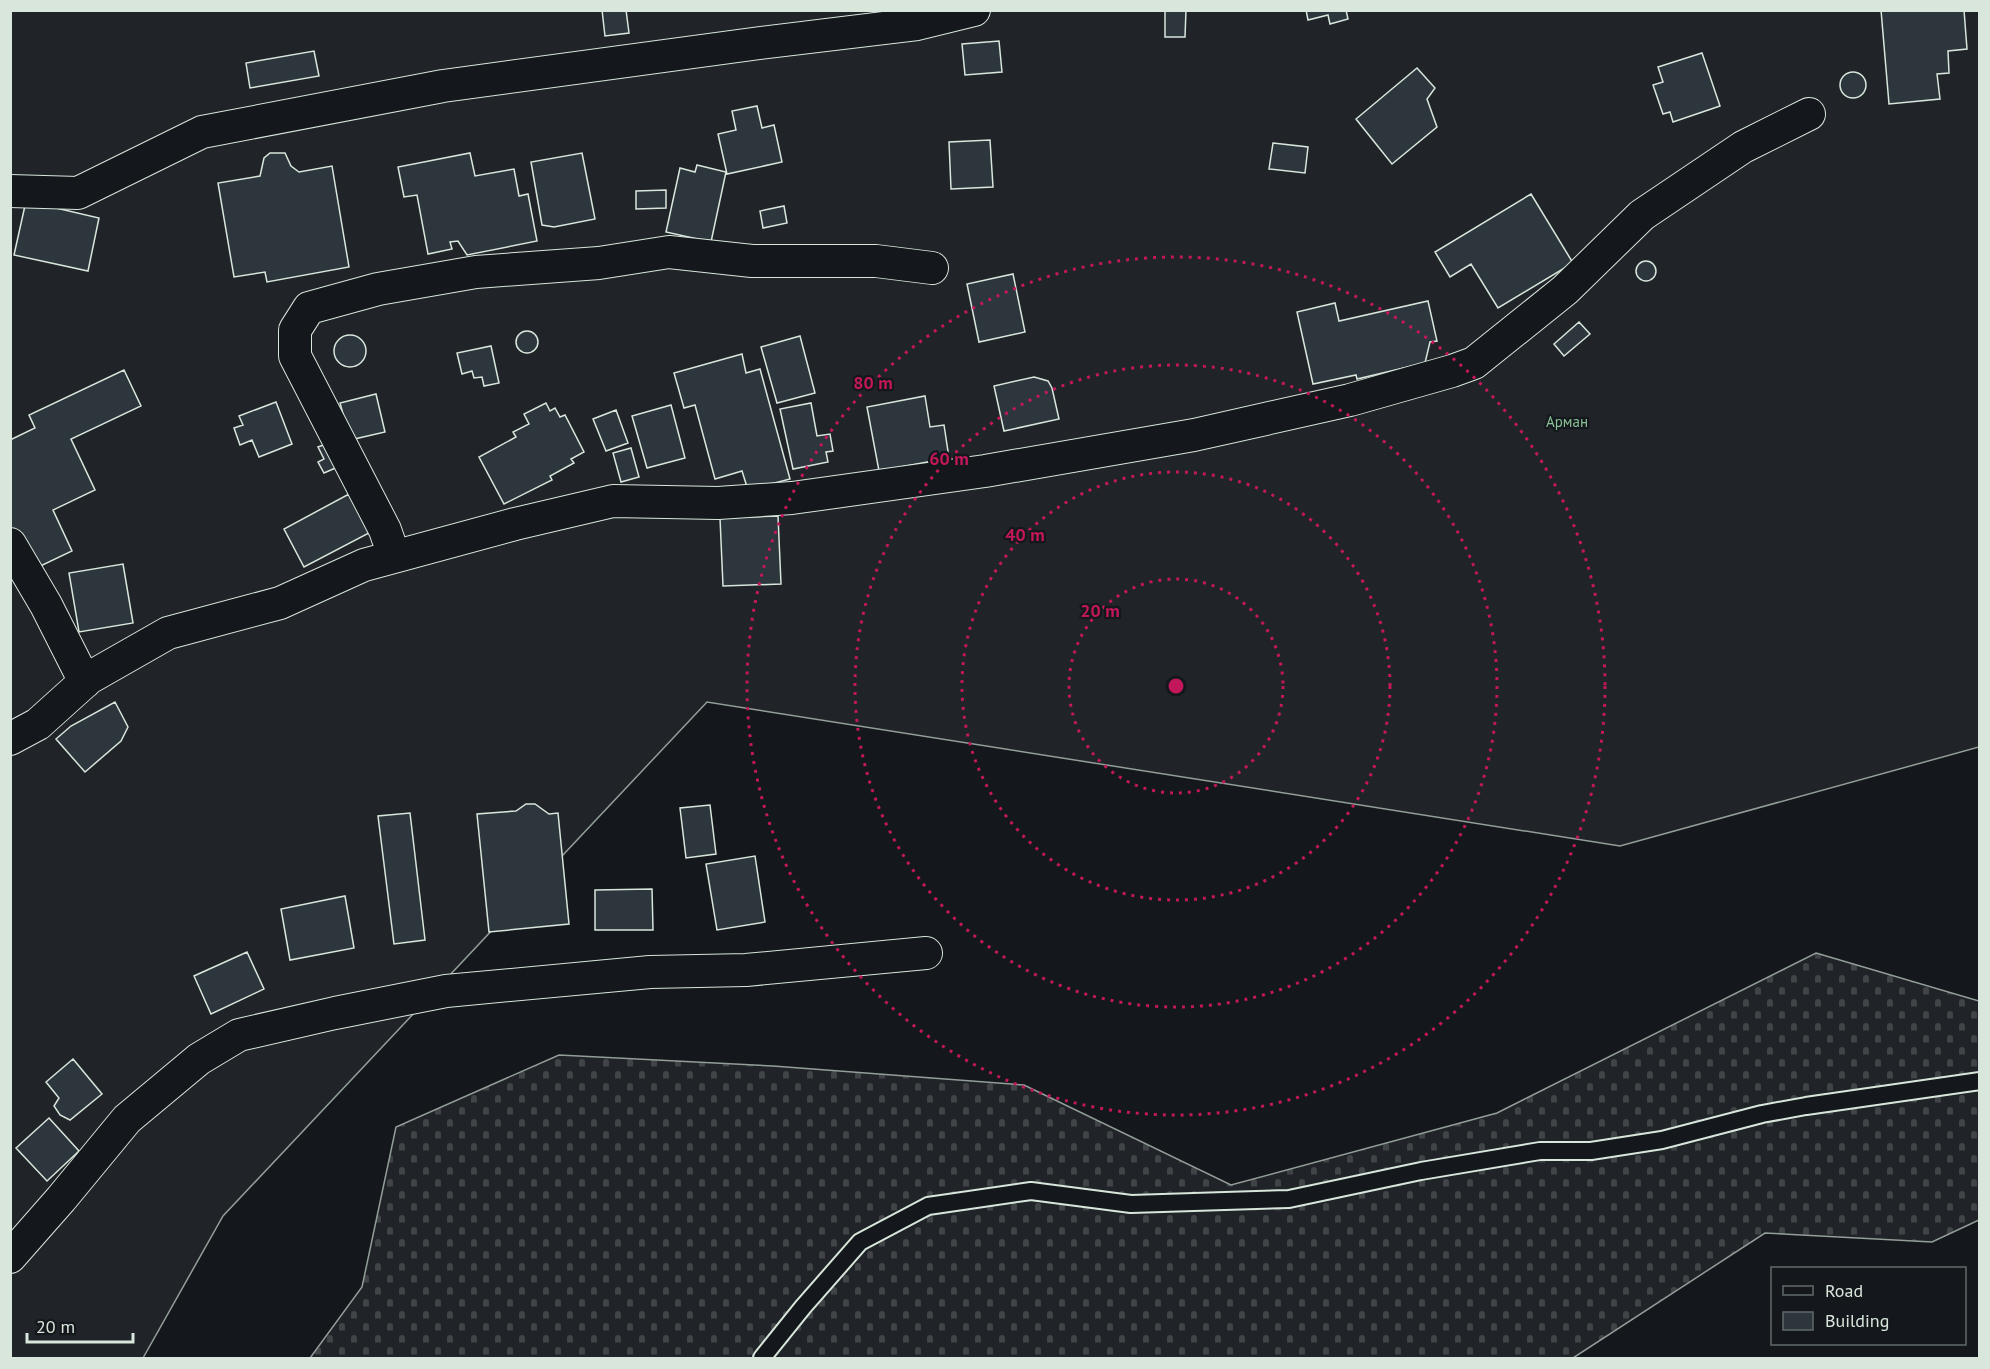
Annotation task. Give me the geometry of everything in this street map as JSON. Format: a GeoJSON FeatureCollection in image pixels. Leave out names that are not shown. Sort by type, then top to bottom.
{"type":"FeatureCollection","features":[{"type":"Feature","properties":{"kind":"street"},"geometry":{"type":"LineString","coordinates":[[10,191],[78,193],[202,132],[442,86],[917,24],[974,10]]}},
{"type":"Feature","properties":{"kind":"street"},"geometry":{"type":"LineString","coordinates":[[10,739],[38,723],[85,682],[168,633],[280,603],[364,565],[515,524],[613,501],[718,503],[792,498],[985,471],[1182,437],[1350,400],[1452,371],[1474,363],[1565,291],[1642,215],[1743,147],[1809,114]]}},
{"type":"Feature","properties":{"kind":"street"},"geometry":{"type":"LineString","coordinates":[[394,556],[385,530],[295,356],[295,330],[309,308],[378,289],[476,272],[599,263],[669,252],[752,261],[876,261],[932,268]]}},
{"type":"Feature","properties":{"kind":"street"},"geometry":{"type":"LineString","coordinates":[[10,544],[46,605],[85,682]]}},
{"type":"Feature","properties":{"kind":"street"},"geometry":{"type":"LineString","coordinates":[[10,1257],[128,1119],[199,1059],[239,1035],[446,991],[650,972],[746,970],[926,953]]}},
{"type":"Feature","properties":{"kind":"lane"},"geometry":{"type":"LineString","coordinates":[[762,1359],[803,1307],[860,1242],[928,1206],[1031,1191],[1131,1204],[1289,1198],[1433,1169],[1540,1151],[1591,1151],[1662,1140],[1762,1114],[1980,1081]]}},
{"type":"Feature","properties":{"kind":"green space","name":"Арман"},"geometry":{"type":"Polygon","coordinates":[[[10,11],[1979,11],[1979,747],[1620,846],[707,702],[223,1216],[143,1358],[11,1358],[10,11]]]}},
{"type":"Feature","properties":{"kind":"green space"},"geometry":{"type":"Polygon","coordinates":[[[1816,953],[1979,1001],[1979,1220],[1932,1242],[1765,1233],[1573,1358],[310,1358],[362,1287],[396,1127],[559,1055],[773,1066],[1024,1085],[1231,1185],[1497,1113],[1816,953]]]}},
{"type":"Feature","properties":{"kind":"building"},"geometry":{"type":"Polygon","coordinates":[[[602,10],[626,10],[629,33],[605,36],[602,10]]]}},
{"type":"Feature","properties":{"kind":"building"},"geometry":{"type":"Polygon","coordinates":[[[1165,10],[1186,10],[1185,37],[1165,37],[1165,10]]]}},
{"type":"Feature","properties":{"kind":"building"},"geometry":{"type":"Polygon","coordinates":[[[1306,10],[1346,10],[1348,19],[1330,24],[1328,15],[1308,20],[1306,10]]]}},
{"type":"Feature","properties":{"kind":"building"},"geometry":{"type":"Polygon","coordinates":[[[1881,10],[1964,10],[1967,49],[1948,51],[1949,73],[1937,74],[1940,99],[1889,104],[1881,10]]]}},
{"type":"Feature","properties":{"kind":"building"},"geometry":{"type":"Polygon","coordinates":[[[999,41],[1002,72],[965,75],[962,44],[999,41]]]}},
{"type":"Feature","properties":{"kind":"building"},"geometry":{"type":"Polygon","coordinates":[[[314,51],[319,76],[250,88],[246,63],[314,51]]]}},
{"type":"Feature","properties":{"kind":"building"},"geometry":{"type":"Polygon","coordinates":[[[1702,53],[1720,106],[1673,122],[1670,112],[1663,114],[1653,85],[1663,82],[1658,67],[1702,53]]]}},
{"type":"Feature","properties":{"kind":"building"},"geometry":{"type":"Polygon","coordinates":[[[1417,68],[1435,88],[1427,99],[1437,127],[1392,164],[1356,119],[1417,68]]]}},
{"type":"Feature","properties":{"kind":"building"},"geometry":{"type":"Polygon","coordinates":[[[1853,72],[1862,76],[1866,85],[1862,94],[1853,98],[1844,94],[1840,85],[1844,76],[1853,72]]]}},
{"type":"Feature","properties":{"kind":"building"},"geometry":{"type":"Polygon","coordinates":[[[757,106],[762,128],[774,125],[782,162],[727,174],[718,134],[736,130],[732,111],[757,106]]]}},
{"type":"Feature","properties":{"kind":"building"},"geometry":{"type":"Polygon","coordinates":[[[990,140],[993,187],[951,189],[949,142],[990,140]]]}},
{"type":"Feature","properties":{"kind":"building"},"geometry":{"type":"Polygon","coordinates":[[[1273,143],[1308,147],[1305,173],[1269,169],[1273,143]]]}},
{"type":"Feature","properties":{"kind":"building"},"geometry":{"type":"Polygon","coordinates":[[[270,153],[285,153],[291,166],[299,172],[332,166],[349,267],[267,282],[265,272],[234,277],[218,183],[260,176],[264,158],[270,153]]]}},
{"type":"Feature","properties":{"kind":"building"},"geometry":{"type":"Polygon","coordinates":[[[470,153],[475,176],[514,169],[519,196],[528,194],[537,241],[467,255],[458,241],[450,242],[452,249],[428,254],[417,195],[404,197],[398,167],[470,153]]]}},
{"type":"Feature","properties":{"kind":"building"},"geometry":{"type":"Polygon","coordinates":[[[582,153],[595,219],[554,227],[542,225],[531,162],[582,153]]]}},
{"type":"Feature","properties":{"kind":"building"},"geometry":{"type":"Polygon","coordinates":[[[697,165],[726,172],[711,242],[666,232],[680,168],[695,172],[697,165]]]}},
{"type":"Feature","properties":{"kind":"building"},"geometry":{"type":"Polygon","coordinates":[[[666,190],[666,208],[636,209],[636,191],[666,190]]]}},
{"type":"Feature","properties":{"kind":"building"},"geometry":{"type":"Polygon","coordinates":[[[1531,194],[1573,263],[1498,308],[1471,264],[1450,277],[1435,252],[1531,194]]]}},
{"type":"Feature","properties":{"kind":"building"},"geometry":{"type":"Polygon","coordinates":[[[26,201],[99,218],[88,271],[14,255],[26,201]]]}},
{"type":"Feature","properties":{"kind":"building"},"geometry":{"type":"Polygon","coordinates":[[[784,206],[787,223],[763,228],[760,211],[784,206]]]}},
{"type":"Feature","properties":{"kind":"building"},"geometry":{"type":"Polygon","coordinates":[[[1646,261],[1653,264],[1656,271],[1653,278],[1646,281],[1639,278],[1636,271],[1639,264],[1646,261]]]}},
{"type":"Feature","properties":{"kind":"building"},"geometry":{"type":"Polygon","coordinates":[[[1013,274],[1025,332],[979,342],[967,284],[1013,274]]]}},
{"type":"Feature","properties":{"kind":"building"},"geometry":{"type":"Polygon","coordinates":[[[1428,301],[1437,341],[1430,342],[1425,363],[1357,379],[1356,375],[1313,384],[1297,312],[1335,303],[1339,321],[1428,301]]]}},
{"type":"Feature","properties":{"kind":"building"},"geometry":{"type":"Polygon","coordinates":[[[1579,322],[1590,334],[1564,356],[1554,344],[1579,322]]]}},
{"type":"Feature","properties":{"kind":"building"},"geometry":{"type":"Polygon","coordinates":[[[527,331],[535,334],[538,342],[535,350],[527,353],[519,350],[516,342],[519,334],[527,331]]]}},
{"type":"Feature","properties":{"kind":"building"},"geometry":{"type":"Polygon","coordinates":[[[350,335],[361,340],[366,351],[361,362],[350,367],[339,362],[334,351],[339,340],[350,335]]]}},
{"type":"Feature","properties":{"kind":"building"},"geometry":{"type":"Polygon","coordinates":[[[800,336],[815,393],[777,403],[761,347],[800,336]]]}},
{"type":"Feature","properties":{"kind":"building"},"geometry":{"type":"Polygon","coordinates":[[[491,346],[499,383],[484,386],[482,377],[474,378],[472,371],[462,374],[457,353],[491,346]]]}},
{"type":"Feature","properties":{"kind":"building"},"geometry":{"type":"Polygon","coordinates":[[[742,354],[746,373],[760,369],[790,479],[748,490],[742,471],[715,479],[695,405],[684,408],[674,373],[742,354]]]}},
{"type":"Feature","properties":{"kind":"building"},"geometry":{"type":"Polygon","coordinates":[[[124,370],[141,406],[71,439],[95,490],[53,510],[72,551],[30,571],[10,529],[10,440],[35,428],[29,415],[124,370]]]}},
{"type":"Feature","properties":{"kind":"building"},"geometry":{"type":"Polygon","coordinates":[[[1034,377],[1048,381],[1052,388],[1059,419],[1004,431],[994,386],[1034,377]]]}},
{"type":"Feature","properties":{"kind":"building"},"geometry":{"type":"Polygon","coordinates":[[[376,394],[385,432],[350,440],[340,403],[376,394]]]}},
{"type":"Feature","properties":{"kind":"building"},"geometry":{"type":"Polygon","coordinates":[[[925,396],[930,427],[944,425],[949,458],[879,471],[867,407],[925,396]]]}},
{"type":"Feature","properties":{"kind":"building"},"geometry":{"type":"Polygon","coordinates":[[[276,402],[292,444],[259,457],[252,440],[240,445],[234,428],[243,425],[239,416],[276,402]]]}},
{"type":"Feature","properties":{"kind":"building"},"geometry":{"type":"Polygon","coordinates":[[[546,403],[550,411],[555,408],[560,417],[565,415],[584,452],[571,459],[574,463],[550,476],[552,480],[504,504],[479,457],[516,437],[513,432],[529,424],[524,414],[546,403]]]}},
{"type":"Feature","properties":{"kind":"building"},"geometry":{"type":"Polygon","coordinates":[[[811,403],[817,436],[830,434],[833,451],[826,452],[828,462],[793,469],[780,409],[811,403]]]}},
{"type":"Feature","properties":{"kind":"building"},"geometry":{"type":"Polygon","coordinates":[[[671,405],[685,458],[647,468],[632,416],[671,405]]]}},
{"type":"Feature","properties":{"kind":"building"},"geometry":{"type":"Polygon","coordinates":[[[616,410],[628,443],[606,451],[593,419],[616,410]]]}},
{"type":"Feature","properties":{"kind":"building"},"geometry":{"type":"Polygon","coordinates":[[[329,443],[340,466],[324,473],[318,462],[324,459],[318,447],[329,443]]]}},
{"type":"Feature","properties":{"kind":"building"},"geometry":{"type":"Polygon","coordinates":[[[631,448],[639,477],[621,482],[613,453],[631,448]]]}},
{"type":"Feature","properties":{"kind":"building"},"geometry":{"type":"Polygon","coordinates":[[[349,494],[369,533],[304,567],[284,529],[349,494]]]}},
{"type":"Feature","properties":{"kind":"building"},"geometry":{"type":"Polygon","coordinates":[[[778,516],[781,584],[723,586],[720,518],[778,516]]]}},
{"type":"Feature","properties":{"kind":"building"},"geometry":{"type":"Polygon","coordinates":[[[123,564],[133,623],[79,632],[69,573],[123,564]]]}},
{"type":"Feature","properties":{"kind":"building"},"geometry":{"type":"Polygon","coordinates":[[[115,702],[128,727],[121,741],[85,772],[56,739],[71,726],[115,702]]]}},
{"type":"Feature","properties":{"kind":"building"},"geometry":{"type":"Polygon","coordinates":[[[526,804],[535,804],[549,814],[558,813],[569,924],[489,932],[477,814],[516,811],[526,804]]]}},
{"type":"Feature","properties":{"kind":"building"},"geometry":{"type":"Polygon","coordinates":[[[710,805],[716,854],[686,858],[680,808],[710,805]]]}},
{"type":"Feature","properties":{"kind":"building"},"geometry":{"type":"Polygon","coordinates":[[[410,813],[425,940],[394,944],[378,816],[410,813]]]}},
{"type":"Feature","properties":{"kind":"building"},"geometry":{"type":"Polygon","coordinates":[[[755,856],[765,922],[717,930],[706,864],[755,856]]]}},
{"type":"Feature","properties":{"kind":"building"},"geometry":{"type":"Polygon","coordinates":[[[652,889],[653,930],[595,930],[595,890],[652,889]]]}},
{"type":"Feature","properties":{"kind":"building"},"geometry":{"type":"Polygon","coordinates":[[[345,896],[354,948],[290,960],[281,909],[345,896]]]}},
{"type":"Feature","properties":{"kind":"building"},"geometry":{"type":"Polygon","coordinates":[[[247,952],[264,989],[211,1014],[194,976],[247,952]]]}},
{"type":"Feature","properties":{"kind":"building"},"geometry":{"type":"Polygon","coordinates":[[[73,1059],[102,1094],[70,1120],[60,1115],[54,1106],[59,1098],[46,1082],[73,1059]]]}},
{"type":"Feature","properties":{"kind":"building"},"geometry":{"type":"Polygon","coordinates":[[[49,1118],[79,1151],[47,1181],[16,1148],[49,1118]]]}}]}
